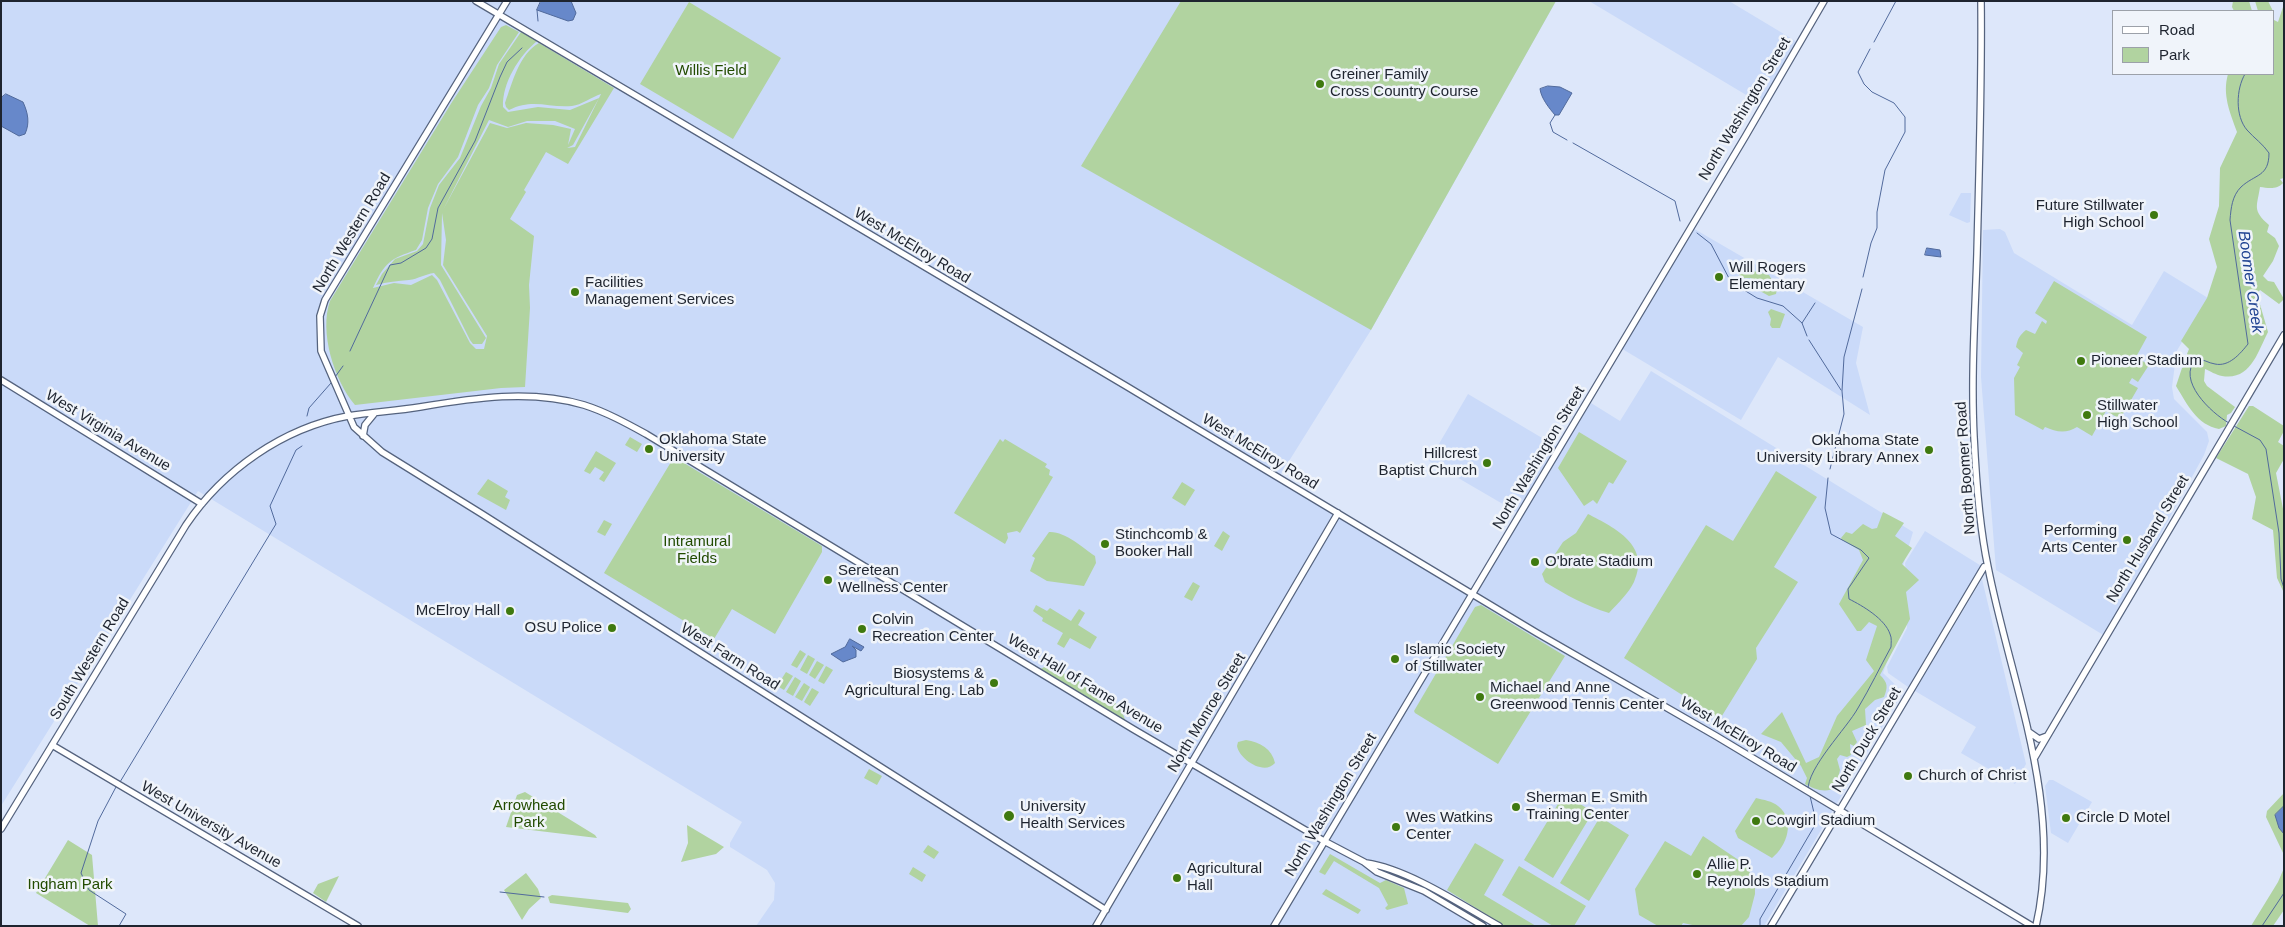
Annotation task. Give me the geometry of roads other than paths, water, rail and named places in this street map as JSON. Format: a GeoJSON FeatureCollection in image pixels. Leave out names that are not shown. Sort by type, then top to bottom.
{"type":"FeatureCollection","features":[{"type":"Feature","properties":{"kind":"main road","name":"West McElroy Road"},"geometry":{"type":"LineString","coordinates":[[476,1],[1840,810],[2032,926]]}},
{"type":"Feature","properties":{"kind":"main road","name":"North Western Road"},"geometry":{"type":"LineString","coordinates":[[348,416],[321,351],[319,336],[320,316],[325,300],[507,1]]}},
{"type":"Feature","properties":{"kind":"main road","name":"North Washington Street"},"geometry":{"type":"LineString","coordinates":[[1274,926],[1824,1]]}},
{"type":"Feature","properties":{"kind":"main road","name":"North Boomer Road"},"geometry":{"type":"LineString","coordinates":[[1981,1],[1979,172],[1974,300],[1974,436],[1988,567],[2035,757],[2042,832],[2042,882],[2036,926]]}},
{"type":"Feature","properties":{"kind":"main road","name":"North Husband Street"},"geometry":{"type":"LineString","coordinates":[[2035,757],[2284,335]]}},
{"type":"Feature","properties":{"kind":"main road","name":"West Virginia Avenue"},"geometry":{"type":"LineString","coordinates":[[1,380],[202,504]]}},
{"type":"Feature","properties":{"kind":"main road","name":"West Hall of Fame Avenue"},"geometry":{"type":"LineString","coordinates":[[348,416],[374,414],[446,402],[526,396],[584,405],[614,417],[670,448],[1192,764],[1324,841],[1364,862],[1377,872],[1424,891],[1483,926]]}},
{"type":"Feature","properties":{"kind":"main road"},"geometry":{"type":"LineString","coordinates":[[363,436],[365,425],[374,414]]}},
{"type":"Feature","properties":{"kind":"main road"},"geometry":{"type":"LineString","coordinates":[[202,504],[240,466],[281,440],[312,426],[348,416]]}},
{"type":"Feature","properties":{"kind":"main road","name":"West Farm Road"},"geometry":{"type":"LineString","coordinates":[[348,416],[363,436],[382,452],[1106,910]]}},
{"type":"Feature","properties":{"kind":"main road","name":"South Western Road"},"geometry":{"type":"LineString","coordinates":[[1,829],[186,525],[202,504]]}},
{"type":"Feature","properties":{"kind":"main road","name":"North Monroe Street"},"geometry":{"type":"LineString","coordinates":[[1096,926],[1338,513]]}},
{"type":"Feature","properties":{"kind":"main road","name":"North Duck Street"},"geometry":{"type":"LineString","coordinates":[[1770,926],[1984,566]]}},
{"type":"Feature","properties":{"kind":"main road"},"geometry":{"type":"LineString","coordinates":[[2028,732],[2039,739],[2047,736]]}},
{"type":"Feature","properties":{"kind":"main road","name":"West University Avenue"},"geometry":{"type":"LineString","coordinates":[[52,746],[358,926]]}},
{"type":"Feature","properties":{"kind":"main road","name":"West Hall of Fame Avenue"},"geometry":{"type":"LineString","coordinates":[[1364,862],[1380,866],[1428,885],[1499,926]]}},
{"type":"Feature","properties":{"kind":"water"},"geometry":{"type":"Polygon","coordinates":[[[541,1],[571,1],[576,13],[573,20],[568,21],[537,10],[541,1]]]}},
{"type":"Feature","properties":{"kind":"water"},"geometry":{"type":"Polygon","coordinates":[[[1548,86],[1560,87],[1572,93],[1559,115],[1555,115],[1542,96],[1540,89],[1548,86]]]}},
{"type":"Feature","properties":{"kind":"water"},"geometry":{"type":"Polygon","coordinates":[[[6,94],[23,102],[28,118],[25,134],[19,136],[1,126],[1,98],[6,94]]]}},
{"type":"Feature","properties":{"kind":"water"},"geometry":{"type":"Polygon","coordinates":[[[1927,248],[1940,250],[1941,257],[1925,255],[1927,248]]]}},
{"type":"Feature","properties":{"kind":"water"},"geometry":{"type":"Polygon","coordinates":[[[850,639],[864,647],[861,651],[852,646],[856,650],[856,657],[843,662],[831,654],[845,647],[850,639]]]}},
{"type":"Feature","properties":{"kind":"water"},"geometry":{"type":"Polygon","coordinates":[[[2284,806],[2284,834],[2279,828],[2275,815],[2284,806]]]}},
{"type":"Feature","properties":{"kind":"waterway"},"geometry":{"type":"LineString","coordinates":[[1874,42],[1896,1]]}},
{"type":"Feature","properties":{"kind":"waterway"},"geometry":{"type":"LineString","coordinates":[[537,10],[538,21]]}},
{"type":"Feature","properties":{"kind":"waterway"},"geometry":{"type":"LineString","coordinates":[[350,351],[390,265],[401,263],[426,248],[432,239],[438,208],[475,141],[507,62],[522,48]]}},
{"type":"Feature","properties":{"kind":"waterway"},"geometry":{"type":"LineString","coordinates":[[1863,277],[1871,243],[1877,228],[1877,212],[1885,170],[1905,132],[1905,117],[1894,103],[1872,92],[1864,84],[1858,72],[1870,49]]}},
{"type":"Feature","properties":{"kind":"waterway","name":"Boomer Creek"},"geometry":{"type":"LineString","coordinates":[[2229,423],[2205,404],[2193,386],[2190,376],[2191,367],[2196,359],[2215,364],[2225,364],[2238,356],[2248,344],[2230,220],[2234,198],[2238,191],[2264,171],[2267,167],[2269,153],[2247,130],[2240,117],[2238,102],[2240,87],[2244,75]]}},
{"type":"Feature","properties":{"kind":"waterway"},"geometry":{"type":"LineString","coordinates":[[1555,115],[1550,123],[1553,132],[1567,140]]}},
{"type":"Feature","properties":{"kind":"waterway"},"geometry":{"type":"LineString","coordinates":[[1573,143],[1675,201],[1680,221]]}},
{"type":"Feature","properties":{"kind":"waterway"},"geometry":{"type":"LineString","coordinates":[[1697,233],[1711,244],[1731,282],[1757,298],[1783,306],[1802,323]]}},
{"type":"Feature","properties":{"kind":"waterway"},"geometry":{"type":"LineString","coordinates":[[1830,469],[1844,414],[1842,391],[1844,357],[1862,289]]}},
{"type":"Feature","properties":{"kind":"waterway"},"geometry":{"type":"LineString","coordinates":[[1807,336],[1802,323],[1815,303]]}},
{"type":"Feature","properties":{"kind":"waterway"},"geometry":{"type":"LineString","coordinates":[[1809,340],[1841,390]]}},
{"type":"Feature","properties":{"kind":"waterway"},"geometry":{"type":"LineString","coordinates":[[335,377],[343,366]]}},
{"type":"Feature","properties":{"kind":"waterway"},"geometry":{"type":"LineString","coordinates":[[307,416],[309,408],[331,383]]}},
{"type":"Feature","properties":{"kind":"waterway","name":"Boomer Creek"},"geometry":{"type":"LineString","coordinates":[[2234,426],[2260,440],[2266,449],[2279,533],[2281,579],[2284,588]]}},
{"type":"Feature","properties":{"kind":"waterway"},"geometry":{"type":"LineString","coordinates":[[120,782],[276,524],[270,506],[296,450],[302,446]]}},
{"type":"Feature","properties":{"kind":"waterway"},"geometry":{"type":"LineString","coordinates":[[1808,790],[1809,781],[1820,760],[1853,716],[1891,647],[1891,636],[1879,618],[1849,599],[1848,589],[1869,558],[1861,550],[1831,534],[1825,508],[1828,478]]}},
{"type":"Feature","properties":{"kind":"waterway"},"geometry":{"type":"LineString","coordinates":[[116,787],[98,821],[81,873],[89,890],[126,914],[119,926]]}},
{"type":"Feature","properties":{"kind":"waterway"},"geometry":{"type":"LineString","coordinates":[[1760,926],[1760,919],[1815,825],[1810,796]]}},
{"type":"Feature","properties":{"kind":"waterway"},"geometry":{"type":"LineString","coordinates":[[500,892],[544,897]]}},
{"type":"Feature","properties":{"kind":"waterway","name":"Boomer Creek"},"geometry":{"type":"LineString","coordinates":[[2262,926],[2284,893]]}},
{"type":"Feature","properties":{"kind":"place","name":"Greiner Family Cross Country Course"},"geometry":{"type":"Point","coordinates":[1320,84]}},
{"type":"Feature","properties":{"kind":"place","name":"Future Stillwater High School"},"geometry":{"type":"Point","coordinates":[2154,215]}},
{"type":"Feature","properties":{"kind":"place","name":"Will Rogers Elementary"},"geometry":{"type":"Point","coordinates":[1719,277]}},
{"type":"Feature","properties":{"kind":"place","name":"Facilities Management Services"},"geometry":{"type":"Point","coordinates":[575,292]}},
{"type":"Feature","properties":{"kind":"place","name":"Pioneer Stadium"},"geometry":{"type":"Point","coordinates":[2081,361]}},
{"type":"Feature","properties":{"kind":"place","name":"Stillwater High School"},"geometry":{"type":"Point","coordinates":[2087,415]}},
{"type":"Feature","properties":{"kind":"place","name":"Oklahoma State University"},"geometry":{"type":"Point","coordinates":[649,449]}},
{"type":"Feature","properties":{"kind":"place","name":"Oklahoma State University Library Annex"},"geometry":{"type":"Point","coordinates":[1929,450]}},
{"type":"Feature","properties":{"kind":"place","name":"Hillcrest Baptist Church"},"geometry":{"type":"Point","coordinates":[1487,463]}},
{"type":"Feature","properties":{"kind":"place","name":"Performing Arts Center"},"geometry":{"type":"Point","coordinates":[2127,540]}},
{"type":"Feature","properties":{"kind":"place","name":"Stinchcomb & Booker Hall"},"geometry":{"type":"Point","coordinates":[1105,544]}},
{"type":"Feature","properties":{"kind":"place","name":"O'brate Stadium"},"geometry":{"type":"Point","coordinates":[1535,562]}},
{"type":"Feature","properties":{"kind":"place","name":"Seretean Wellness Center"},"geometry":{"type":"Point","coordinates":[828,580]}},
{"type":"Feature","properties":{"kind":"place","name":"McElroy Hall"},"geometry":{"type":"Point","coordinates":[510,611]}},
{"type":"Feature","properties":{"kind":"place","name":"OSU Police"},"geometry":{"type":"Point","coordinates":[612,628]}},
{"type":"Feature","properties":{"kind":"place","name":"Colvin Recreation Center"},"geometry":{"type":"Point","coordinates":[862,629]}},
{"type":"Feature","properties":{"kind":"place","name":"Islamic Society of Stillwater"},"geometry":{"type":"Point","coordinates":[1395,659]}},
{"type":"Feature","properties":{"kind":"place","name":"Biosystems & Agricultural Eng. Lab"},"geometry":{"type":"Point","coordinates":[994,683]}},
{"type":"Feature","properties":{"kind":"place","name":"Michael and Anne Greenwood Tennis Center"},"geometry":{"type":"Point","coordinates":[1480,697]}},
{"type":"Feature","properties":{"kind":"place","name":"Church of Christ"},"geometry":{"type":"Point","coordinates":[1908,776]}},
{"type":"Feature","properties":{"kind":"place","name":"Sherman E. Smith Training Center"},"geometry":{"type":"Point","coordinates":[1516,807]}},
{"type":"Feature","properties":{"kind":"place","name":"University Health Services"},"geometry":{"type":"Point","coordinates":[1009,816]}},
{"type":"Feature","properties":{"kind":"place","name":"Circle D Motel"},"geometry":{"type":"Point","coordinates":[2066,818]}},
{"type":"Feature","properties":{"kind":"place","name":"Cowgirl Stadium"},"geometry":{"type":"Point","coordinates":[1756,821]}},
{"type":"Feature","properties":{"kind":"place","name":"Wes Watkins Center"},"geometry":{"type":"Point","coordinates":[1396,827]}},
{"type":"Feature","properties":{"kind":"place","name":"Allie P. Reynolds Stadium"},"geometry":{"type":"Point","coordinates":[1697,874]}},
{"type":"Feature","properties":{"kind":"place","name":"Agricultural Hall"},"geometry":{"type":"Point","coordinates":[1177,878]}},
{"type":"Feature","properties":{"kind":"park label","name":"Willis Field"},"geometry":{"type":"Point","coordinates":[711,71]}},
{"type":"Feature","properties":{"kind":"park label","name":"Intramural Fields"},"geometry":{"type":"Point","coordinates":[697,550]}},
{"type":"Feature","properties":{"kind":"park label","name":"Arrowhead Park"},"geometry":{"type":"Point","coordinates":[529,814]}},
{"type":"Feature","properties":{"kind":"park label","name":"Ingham Park"},"geometry":{"type":"Point","coordinates":[70,885]}}]}
